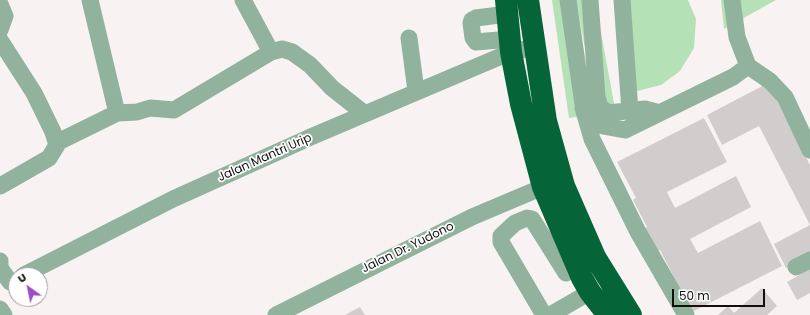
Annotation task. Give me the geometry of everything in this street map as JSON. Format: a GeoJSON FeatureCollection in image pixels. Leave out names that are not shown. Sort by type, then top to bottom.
{"type":"FeatureCollection","features":[{"type":"Feature","properties":{"kind":"highway"},"geometry":{"type":"LineString","coordinates":[[528,0],[546,121],[564,186],[595,257],[631,315]]}},
{"type":"Feature","properties":{"kind":"highway"},"geometry":{"type":"LineString","coordinates":[[507,7],[511,45],[521,104],[542,187],[582,278],[590,292],[608,315]]}},
{"type":"Feature","properties":{"kind":"street"},"geometry":{"type":"LineString","coordinates":[[90,0],[116,113]]}},
{"type":"Feature","properties":{"kind":"street"},"geometry":{"type":"LineString","coordinates":[[243,0],[271,52]]}},
{"type":"Feature","properties":{"kind":"street"},"geometry":{"type":"LineString","coordinates":[[568,0],[582,104],[588,127],[638,232],[686,315]]}},
{"type":"Feature","properties":{"kind":"street"},"geometry":{"type":"LineString","coordinates":[[590,0],[597,97],[600,107],[608,113],[645,109],[660,113]]}},
{"type":"Feature","properties":{"kind":"street"},"geometry":{"type":"LineString","coordinates":[[622,0],[630,110]]}},
{"type":"Feature","properties":{"kind":"street"},"geometry":{"type":"LineString","coordinates":[[732,0],[737,37],[748,66],[770,80],[785,97],[810,150]]}},
{"type":"Feature","properties":{"kind":"street"},"geometry":{"type":"LineString","coordinates":[[0,4],[5,16],[0,30]]}},
{"type":"Feature","properties":{"kind":"street"},"geometry":{"type":"LineString","coordinates":[[507,7],[472,20],[473,38],[476,42],[535,47]]}},
{"type":"Feature","properties":{"kind":"street"},"geometry":{"type":"LineString","coordinates":[[409,38],[416,91]]}},
{"type":"Feature","properties":{"kind":"street"},"geometry":{"type":"LineString","coordinates":[[0,40],[34,93],[53,132],[56,143],[55,150],[49,158],[0,186]]}},
{"type":"Feature","properties":{"kind":"street","name":"Jalan Mantri Urip"},"geometry":{"type":"LineString","coordinates":[[42,267],[173,200],[416,91],[511,45]]}},
{"type":"Feature","properties":{"kind":"street"},"geometry":{"type":"LineString","coordinates":[[56,143],[116,113],[137,112],[150,108],[174,110],[271,52],[282,49],[292,52],[310,65],[332,88],[365,114]]}},
{"type":"Feature","properties":{"kind":"street"},"geometry":{"type":"LineString","coordinates":[[582,104],[603,126],[614,130],[625,130],[733,77],[748,66]]}},
{"type":"Feature","properties":{"kind":"street","name":"Jalan Dr. Yudono"},"geometry":{"type":"LineString","coordinates":[[276,315],[472,217],[542,187]]}},
{"type":"Feature","properties":{"kind":"street"},"geometry":{"type":"LineString","coordinates":[[503,204],[515,223]]}},
{"type":"Feature","properties":{"kind":"street"},"geometry":{"type":"LineString","coordinates":[[544,315],[501,242],[501,236],[504,231],[515,223],[527,218],[532,219],[566,273]]}},
{"type":"Feature","properties":{"kind":"street"},"geometry":{"type":"LineString","coordinates":[[0,261],[0,268],[8,277]]}},
{"type":"Feature","properties":{"kind":"street"},"geometry":{"type":"LineString","coordinates":[[550,315],[590,292]]}},
{"type":"Feature","properties":{"kind":"street"},"geometry":{"type":"LineString","coordinates":[[0,309],[4,315]]}},
{"type":"Feature","properties":{"kind":"green space"},"geometry":{"type":"Polygon","coordinates":[[[552,0],[573,0],[589,115],[569,118],[552,0]]]}},
{"type":"Feature","properties":{"kind":"green space"},"geometry":{"type":"Polygon","coordinates":[[[576,0],[595,0],[616,114],[598,117],[576,0]]]}},
{"type":"Feature","properties":{"kind":"green space"},"geometry":{"type":"Polygon","coordinates":[[[619,0],[688,0],[696,19],[694,48],[680,71],[661,85],[633,92],[619,0]]]}},
{"type":"Feature","properties":{"kind":"green space"},"geometry":{"type":"Polygon","coordinates":[[[721,0],[776,0],[724,29],[721,0]]]}},
{"type":"Feature","properties":{"kind":"building"},"geometry":{"type":"Polygon","coordinates":[[[768,83],[810,165],[810,225],[759,126],[722,145],[707,115],[768,83]]]}},
{"type":"Feature","properties":{"kind":"building"},"geometry":{"type":"Polygon","coordinates":[[[704,118],[727,162],[667,192],[675,208],[736,176],[751,207],[690,239],[698,253],[760,221],[782,266],[692,312],[660,250],[652,254],[640,231],[647,227],[633,200],[636,198],[617,162],[704,118]]]}},
{"type":"Feature","properties":{"kind":"building"},"geometry":{"type":"Polygon","coordinates":[[[810,225],[810,255],[786,268],[774,244],[810,225]]]}},
{"type":"Feature","properties":{"kind":"building"},"geometry":{"type":"Polygon","coordinates":[[[810,269],[810,293],[797,300],[787,282],[810,269]]]}},
{"type":"Feature","properties":{"kind":"building"},"geometry":{"type":"Polygon","coordinates":[[[762,288],[777,306],[767,315],[718,315],[728,306],[734,313],[762,288]]]}},
{"type":"Feature","properties":{"kind":"building"},"geometry":{"type":"Polygon","coordinates":[[[360,307],[365,315],[345,315],[360,307]]]}}]}
